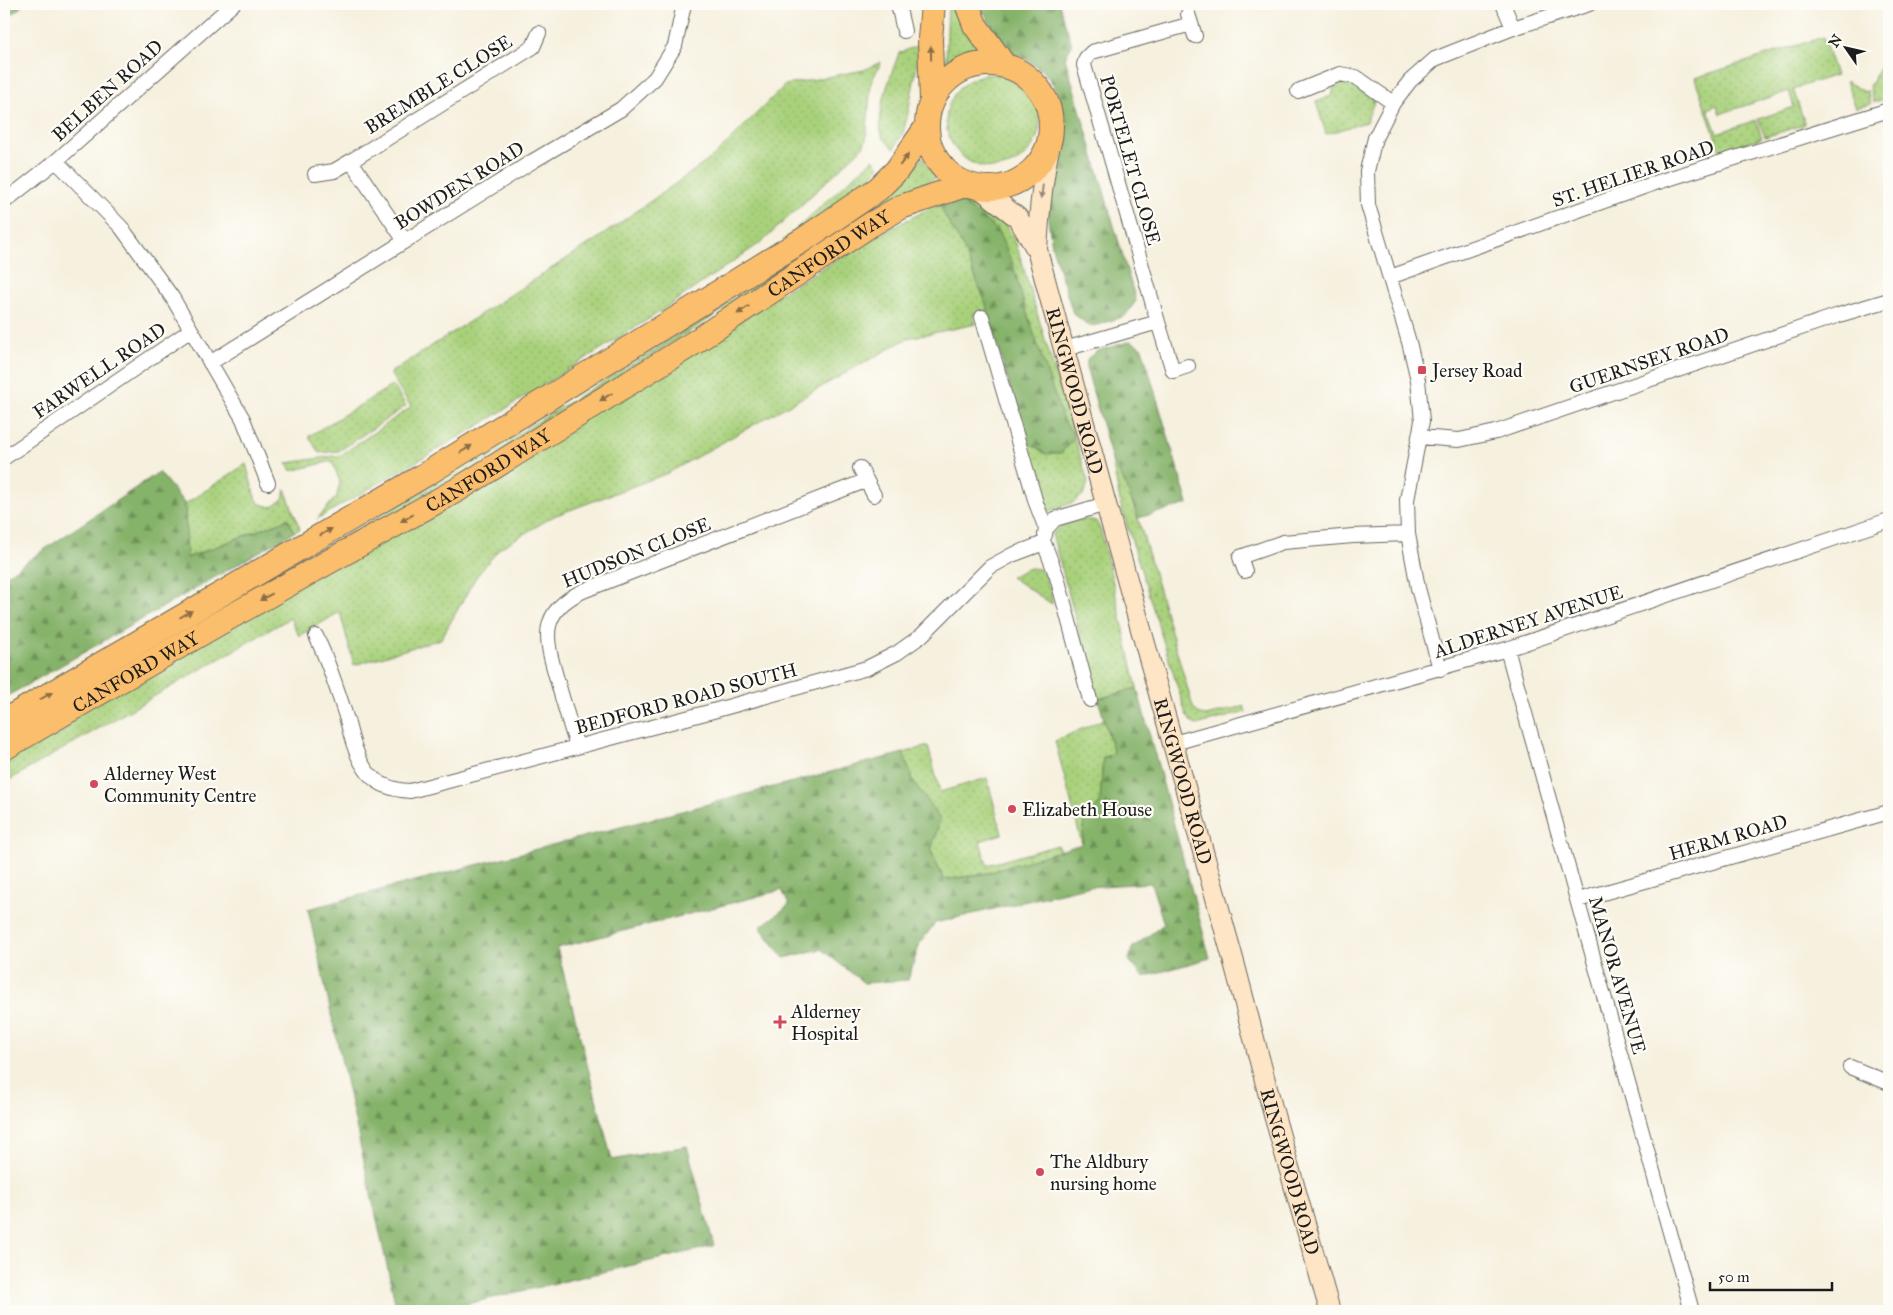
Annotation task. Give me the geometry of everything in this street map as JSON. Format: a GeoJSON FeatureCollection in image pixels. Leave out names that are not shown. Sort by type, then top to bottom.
{"type":"FeatureCollection","features":[{"type":"Feature","properties":{"kind":"highway"},"geometry":{"type":"LineString","coordinates":[[932,101],[930,39],[933,4]]}},
{"type":"Feature","properties":{"kind":"highway"},"geometry":{"type":"LineString","coordinates":[[968,4],[975,25],[1004,65]]}},
{"type":"Feature","properties":{"kind":"highway"},"geometry":{"type":"LineString","coordinates":[[982,64],[1004,65],[1023,73],[1038,86],[1048,104],[1052,124],[1050,144],[1040,164],[1023,179],[1003,188],[973,187],[945,171],[932,152],[926,128],[932,101],[944,83],[962,70],[982,64]]}},
{"type":"Feature","properties":{"kind":"highway","name":"CANFORD WAY"},"geometry":{"type":"LineString","coordinates":[[4,721],[428,473],[806,238],[878,189],[897,170],[926,128]]}},
{"type":"Feature","properties":{"kind":"highway","name":"CANFORD WAY"},"geometry":{"type":"LineString","coordinates":[[4,748],[214,626],[457,490],[692,344],[870,225],[901,207],[973,187]]}},
{"type":"Feature","properties":{"kind":"main road","name":"RINGWOOD ROAD"},"geometry":{"type":"LineString","coordinates":[[1037,250],[1045,166],[1050,144]]}},
{"type":"Feature","properties":{"kind":"main road","name":"RINGWOOD ROAD"},"geometry":{"type":"LineString","coordinates":[[973,187],[1018,218],[1037,250],[1330,1311]]}},
{"type":"Feature","properties":{"kind":"street","name":"BELBEN ROAD"},"geometry":{"type":"LineString","coordinates":[[4,202],[56,161],[233,4]]}},
{"type":"Feature","properties":{"kind":"street","name":"BOWDEN ROAD"},"geometry":{"type":"LineString","coordinates":[[210,363],[405,240],[621,109],[655,78],[675,46],[684,4]]}},
{"type":"Feature","properties":{"kind":"street"},"geometry":{"type":"LineString","coordinates":[[898,4],[904,31]]}},
{"type":"Feature","properties":{"kind":"street"},"geometry":{"type":"LineString","coordinates":[[1503,4],[1513,28]]}},
{"type":"Feature","properties":{"kind":"street"},"geometry":{"type":"LineString","coordinates":[[1440,669],[1418,588],[1408,534],[1407,500],[1422,421],[1418,380],[1409,342],[1368,205],[1368,171],[1375,138],[1393,103],[1410,81],[1435,59],[1513,28],[1589,4]]}},
{"type":"Feature","properties":{"kind":"street","name":"PORTELET CLOSE"},"geometry":{"type":"LineString","coordinates":[[1188,366],[1173,371],[1084,64],[1086,58],[1092,52],[1192,25]]}},
{"type":"Feature","properties":{"kind":"street","name":"BREMBLE CLOSE"},"geometry":{"type":"LineString","coordinates":[[315,174],[334,171],[533,47],[538,33]]}},
{"type":"Feature","properties":{"kind":"street"},"geometry":{"type":"LineString","coordinates":[[1298,91],[1340,74],[1356,78],[1393,103]]}},
{"type":"Feature","properties":{"kind":"street","name":"ST. HELIER ROAD"},"geometry":{"type":"LineString","coordinates":[[1390,277],[1658,182],[1889,110]]}},
{"type":"Feature","properties":{"kind":"street"},"geometry":{"type":"LineString","coordinates":[[56,161],[121,227],[172,297],[243,418],[268,483]]}},
{"type":"Feature","properties":{"kind":"street"},"geometry":{"type":"LineString","coordinates":[[351,161],[405,240]]}},
{"type":"Feature","properties":{"kind":"street","name":"GUERNSEY ROAD"},"geometry":{"type":"LineString","coordinates":[[1419,438],[1459,440],[1496,432],[1839,315],[1889,300]]}},
{"type":"Feature","properties":{"kind":"street"},"geometry":{"type":"LineString","coordinates":[[982,317],[1046,529],[1044,543],[1057,577],[1090,700]]}},
{"type":"Feature","properties":{"kind":"street"},"geometry":{"type":"LineString","coordinates":[[1065,349],[1158,322]]}},
{"type":"Feature","properties":{"kind":"street","name":"FARWELL ROAD"},"geometry":{"type":"LineString","coordinates":[[4,458],[191,330]]}},
{"type":"Feature","properties":{"kind":"street"},"geometry":{"type":"LineString","coordinates":[[860,468],[874,495]]}},
{"type":"Feature","properties":{"kind":"street","name":"HUDSON CLOSE"},"geometry":{"type":"LineString","coordinates":[[577,746],[548,644],[549,625],[561,604],[568,598],[583,591],[866,482]]}},
{"type":"Feature","properties":{"kind":"street"},"geometry":{"type":"LineString","coordinates":[[1046,529],[1055,519],[1106,504]]}},
{"type":"Feature","properties":{"kind":"street","name":"ALDERNEY AVENUE"},"geometry":{"type":"LineString","coordinates":[[1174,743],[1507,650],[1889,520]]}},
{"type":"Feature","properties":{"kind":"street"},"geometry":{"type":"LineString","coordinates":[[1245,571],[1240,557],[1283,542],[1353,536],[1408,534]]}},
{"type":"Feature","properties":{"kind":"street","name":"BEDFORD ROAD SOUTH"},"geometry":{"type":"LineString","coordinates":[[316,636],[328,662],[364,768],[383,785],[396,790],[417,789],[868,668],[897,653],[921,636],[990,567],[1012,555],[1044,543]]}},
{"type":"Feature","properties":{"kind":"street","name":"MANOR AVENUE"},"geometry":{"type":"LineString","coordinates":[[1507,650],[1692,1311]]}},
{"type":"Feature","properties":{"kind":"street","name":"HERM ROAD"},"geometry":{"type":"LineString","coordinates":[[1578,900],[1889,812]]}},
{"type":"Feature","properties":{"kind":"street"},"geometry":{"type":"LineString","coordinates":[[1850,1067],[1889,1083]]}},
{"type":"Feature","properties":{"kind":"green space"},"geometry":{"type":"Polygon","coordinates":[[[4,4],[24,4],[4,22],[4,4]]]}},
{"type":"Feature","properties":{"kind":"green space"},"geometry":{"type":"Polygon","coordinates":[[[948,4],[962,4],[982,46],[959,52],[946,61],[948,4]]]}},
{"type":"Feature","properties":{"kind":"green space"},"geometry":{"type":"Polygon","coordinates":[[[980,4],[1059,4],[1072,45],[1065,58],[1136,301],[1125,316],[1089,326],[1073,313],[1052,247],[1048,219],[1052,187],[1058,163],[1063,114],[1055,87],[1043,71],[1022,57],[1008,52],[980,4]]]}},
{"type":"Feature","properties":{"kind":"green space"},"geometry":{"type":"Polygon","coordinates":[[[1823,37],[1836,75],[1793,89],[1805,124],[1765,137],[1758,119],[1794,107],[1789,91],[1720,114],[1717,105],[1708,109],[1717,133],[1756,120],[1762,138],[1720,151],[1695,78],[1823,37]]]}},
{"type":"Feature","properties":{"kind":"green space"},"geometry":{"type":"Polygon","coordinates":[[[921,44],[907,118],[903,133],[894,149],[883,137],[881,129],[880,119],[885,95],[899,53],[921,44]]]}},
{"type":"Feature","properties":{"kind":"green space"},"geometry":{"type":"Polygon","coordinates":[[[1889,58],[1889,98],[1874,102],[1869,86],[1885,60],[1889,58]]]}},
{"type":"Feature","properties":{"kind":"green space"},"geometry":{"type":"Polygon","coordinates":[[[881,62],[871,83],[866,140],[863,147],[763,241],[655,315],[483,423],[317,519],[337,496],[340,482],[332,461],[291,471],[287,463],[341,455],[411,407],[390,373],[600,237],[713,157],[785,85],[864,70],[881,62]]]}},
{"type":"Feature","properties":{"kind":"green space"},"geometry":{"type":"Polygon","coordinates":[[[993,74],[1011,77],[1026,88],[1037,103],[1040,121],[1037,139],[1026,154],[1011,165],[993,168],[975,165],[960,154],[949,139],[946,121],[949,103],[960,88],[975,77],[993,74]]]}},
{"type":"Feature","properties":{"kind":"green space"},"geometry":{"type":"Polygon","coordinates":[[[1345,81],[1369,94],[1374,102],[1366,122],[1326,134],[1316,102],[1333,95],[1333,88],[1337,82],[1345,81]]]}},
{"type":"Feature","properties":{"kind":"green space"},"geometry":{"type":"Polygon","coordinates":[[[1846,81],[1865,92],[1867,90],[1871,104],[1856,108],[1846,81]]]}},
{"type":"Feature","properties":{"kind":"green space"},"geometry":{"type":"Polygon","coordinates":[[[923,157],[936,178],[893,199],[868,218],[451,483],[4,743],[4,731],[444,479],[648,354],[812,246],[902,181],[923,157]]]}},
{"type":"Feature","properties":{"kind":"green space"},"geometry":{"type":"Polygon","coordinates":[[[873,159],[880,167],[865,183],[783,241],[873,159]]]}},
{"type":"Feature","properties":{"kind":"green space"},"geometry":{"type":"Polygon","coordinates":[[[956,200],[995,212],[1005,223],[1015,240],[1088,482],[1084,494],[1074,502],[1050,511],[1044,508],[988,311],[973,315],[976,324],[908,338],[668,473],[554,516],[500,548],[476,577],[441,639],[354,665],[340,612],[299,636],[290,618],[4,783],[4,759],[866,242],[939,203],[956,200]]]}},
{"type":"Feature","properties":{"kind":"green space"},"geometry":{"type":"Polygon","coordinates":[[[956,200],[964,203],[998,231],[1013,265],[1024,304],[1063,420],[1075,437],[1061,453],[1046,454],[1025,440],[985,301],[962,245],[939,203],[956,200]]]}},
{"type":"Feature","properties":{"kind":"green space"},"geometry":{"type":"Polygon","coordinates":[[[1131,341],[1142,348],[1188,504],[1138,518],[1125,483],[1112,460],[1087,370],[1087,359],[1097,351],[1131,341]]]}},
{"type":"Feature","properties":{"kind":"green space"},"geometry":{"type":"Polygon","coordinates":[[[393,385],[406,406],[339,451],[319,453],[309,436],[393,385]]]}},
{"type":"Feature","properties":{"kind":"green space"},"geometry":{"type":"Polygon","coordinates":[[[1112,460],[1125,483],[1138,518],[1193,707],[1198,713],[1206,716],[1244,706],[1246,712],[1196,725],[1191,722],[1186,714],[1121,506],[1112,460]]]}},
{"type":"Feature","properties":{"kind":"green space"},"geometry":{"type":"Polygon","coordinates":[[[246,464],[255,497],[260,504],[272,507],[283,499],[285,489],[300,529],[294,532],[288,519],[186,558],[185,504],[246,464]]]}},
{"type":"Feature","properties":{"kind":"green space"},"geometry":{"type":"Polygon","coordinates":[[[159,472],[185,504],[187,558],[288,519],[294,532],[4,698],[4,577],[159,472]]]}},
{"type":"Feature","properties":{"kind":"green space"},"geometry":{"type":"Polygon","coordinates":[[[1083,519],[1096,521],[1101,531],[1137,688],[1098,699],[1052,534],[1061,526],[1083,519]]]}},
{"type":"Feature","properties":{"kind":"green space"},"geometry":{"type":"Polygon","coordinates":[[[1031,568],[1039,569],[1046,577],[1047,586],[1051,587],[1052,604],[1011,577],[1031,568]]]}},
{"type":"Feature","properties":{"kind":"green space"},"geometry":{"type":"Polygon","coordinates":[[[1137,688],[1210,958],[1143,977],[1129,960],[1132,948],[1164,924],[1151,883],[1086,887],[935,923],[920,943],[908,980],[864,983],[821,949],[784,958],[760,927],[789,905],[782,890],[557,948],[612,1160],[687,1146],[714,1246],[437,1311],[397,1311],[308,909],[903,753],[914,783],[940,819],[931,851],[944,880],[988,873],[1082,844],[1085,820],[1100,803],[1103,757],[1114,754],[1098,699],[1137,688]]]}},
{"type":"Feature","properties":{"kind":"green space"},"geometry":{"type":"Polygon","coordinates":[[[1104,719],[1114,754],[1103,757],[1100,803],[1085,820],[1082,844],[1055,741],[1104,719]]]}},
{"type":"Feature","properties":{"kind":"green space"},"geometry":{"type":"Polygon","coordinates":[[[928,746],[940,792],[987,778],[1002,834],[980,841],[987,865],[1058,845],[1060,851],[988,873],[944,880],[931,851],[940,819],[914,783],[903,753],[928,746]]]}},
{"type":"Feature","properties":{"kind":"place","name":"Jersey Road"},"geometry":{"type":"Point","coordinates":[1422,370]}},
{"type":"Feature","properties":{"kind":"place","name":"Alderney West Community Centre"},"geometry":{"type":"Point","coordinates":[94,784]}},
{"type":"Feature","properties":{"kind":"place","name":"Elizabeth House"},"geometry":{"type":"Point","coordinates":[1012,809]}},
{"type":"Feature","properties":{"kind":"place","name":"Alderney Hospital"},"geometry":{"type":"Point","coordinates":[780,1022]}},
{"type":"Feature","properties":{"kind":"place","name":"The Aldbury nursing home"},"geometry":{"type":"Point","coordinates":[1040,1172]}}]}
